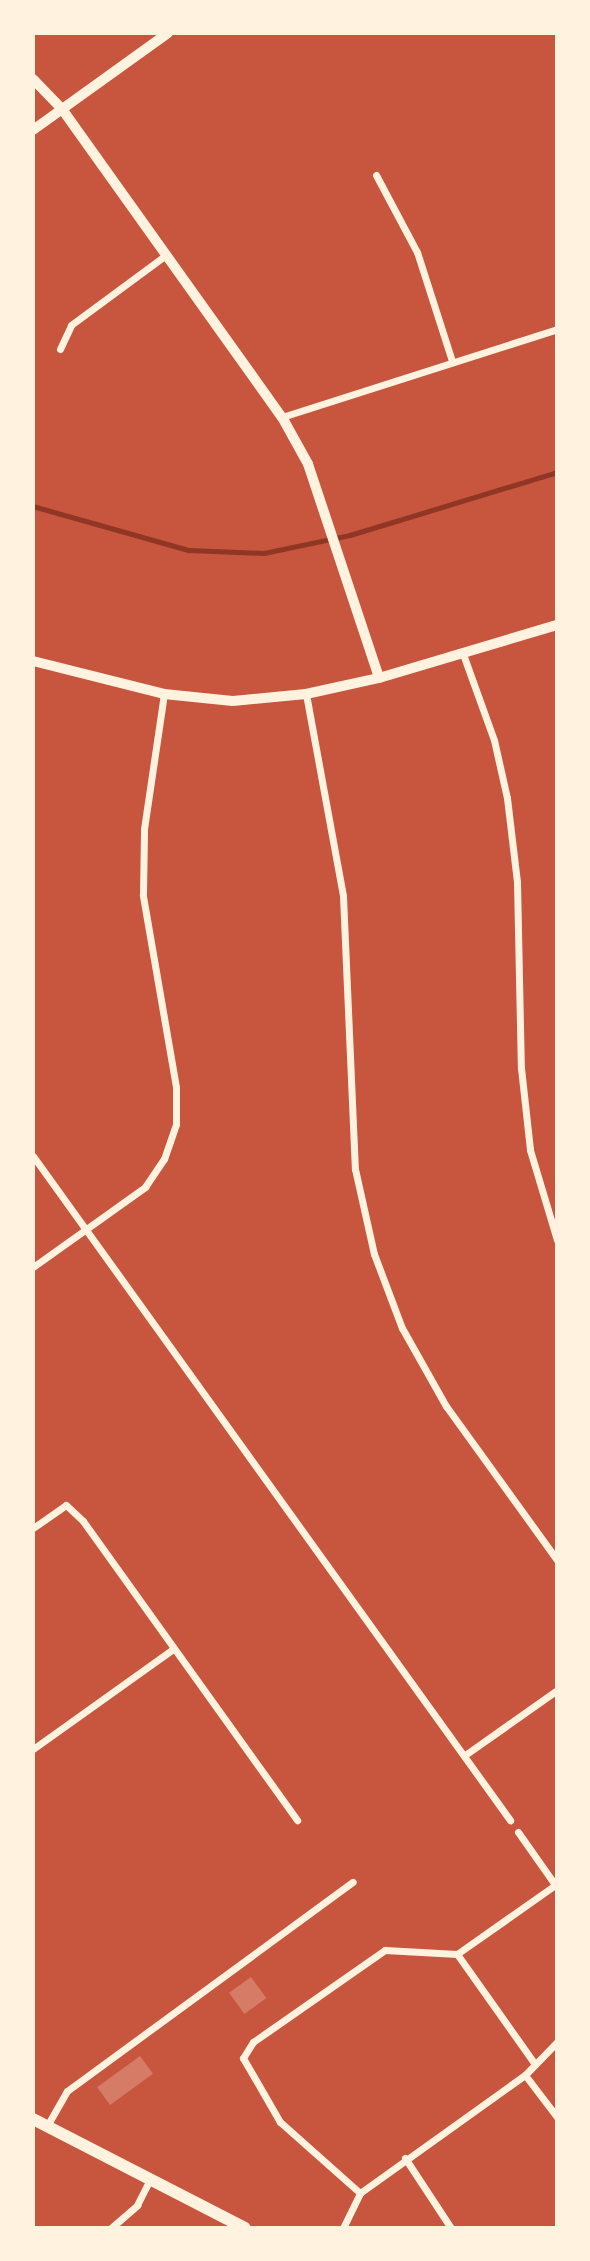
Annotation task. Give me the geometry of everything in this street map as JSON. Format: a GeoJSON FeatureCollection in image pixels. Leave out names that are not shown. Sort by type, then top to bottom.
{"type":"FeatureCollection","features":[{"type":"Feature","properties":{"kind":"main road"},"geometry":{"type":"LineString","coordinates":[[33,130],[168,33]]}},
{"type":"Feature","properties":{"kind":"main road"},"geometry":{"type":"LineString","coordinates":[[33,2119],[245,2228]]}},
{"type":"Feature","properties":{"kind":"street"},"geometry":{"type":"LineString","coordinates":[[33,79],[62,109],[282,417],[308,464],[379,678]]}},
{"type":"Feature","properties":{"kind":"street"},"geometry":{"type":"LineString","coordinates":[[376,175],[417,252],[452,361]]}},
{"type":"Feature","properties":{"kind":"street"},"geometry":{"type":"LineString","coordinates":[[60,349],[71,325],[166,255]]}},
{"type":"Feature","properties":{"kind":"street"},"geometry":{"type":"LineString","coordinates":[[282,417],[557,329]]}},
{"type":"Feature","properties":{"kind":"street"},"geometry":{"type":"LineString","coordinates":[[33,662],[164,694],[233,701],[306,694],[379,678],[557,625]]}},
{"type":"Feature","properties":{"kind":"street"},"geometry":{"type":"LineString","coordinates":[[463,654],[494,740],[507,798],[517,882],[521,1068],[530,1150],[557,1240]]}},
{"type":"Feature","properties":{"kind":"street"},"geometry":{"type":"LineString","coordinates":[[33,1267],[145,1187],[164,1159],[176,1124],[176,1087],[142,895],[144,829],[164,694]]}},
{"type":"Feature","properties":{"kind":"street"},"geometry":{"type":"LineString","coordinates":[[306,694],[343,895],[355,1169],[374,1254],[402,1328],[446,1406],[557,1560]]}},
{"type":"Feature","properties":{"kind":"street"},"geometry":{"type":"LineString","coordinates":[[33,1156],[83,1230],[466,1755],[510,1820]]}},
{"type":"Feature","properties":{"kind":"street"},"geometry":{"type":"LineString","coordinates":[[33,1528],[66,1505],[83,1521],[172,1650],[297,1820]]}},
{"type":"Feature","properties":{"kind":"street"},"geometry":{"type":"LineString","coordinates":[[33,1749],[172,1650]]}},
{"type":"Feature","properties":{"kind":"street"},"geometry":{"type":"LineString","coordinates":[[466,1755],[557,1690]]}},
{"type":"Feature","properties":{"kind":"street"},"geometry":{"type":"LineString","coordinates":[[360,2193],[280,2122],[243,2058],[253,2042],[386,1950],[457,1954],[556,1886],[518,1832]]}},
{"type":"Feature","properties":{"kind":"street"},"geometry":{"type":"LineString","coordinates":[[47,2126],[67,2091],[353,1882]]}},
{"type":"Feature","properties":{"kind":"street"},"geometry":{"type":"LineString","coordinates":[[457,1954],[535,2064]]}},
{"type":"Feature","properties":{"kind":"street"},"geometry":{"type":"LineString","coordinates":[[343,2228],[360,2193],[405,2158],[525,2075],[557,2042]]}},
{"type":"Feature","properties":{"kind":"street"},"geometry":{"type":"LineString","coordinates":[[525,2075],[557,2116]]}},
{"type":"Feature","properties":{"kind":"street"},"geometry":{"type":"LineString","coordinates":[[405,2158],[451,2228]]}},
{"type":"Feature","properties":{"kind":"street"},"geometry":{"type":"LineString","coordinates":[[111,2228],[137,2205],[150,2179]]}},
{"type":"Feature","properties":{"kind":"building"},"geometry":{"type":"Polygon","coordinates":[[[251,1977],[266,1998],[244,2014],[229,1993],[251,1977]]]}},
{"type":"Feature","properties":{"kind":"building"},"geometry":{"type":"Polygon","coordinates":[[[140,2056],[153,2074],[110,2105],[97,2087],[140,2056]]]}},
{"type":"Feature","properties":{"kind":"waterway"},"geometry":{"type":"LineString","coordinates":[[33,506],[189,550],[264,553],[350,535],[557,472]]}}]}
